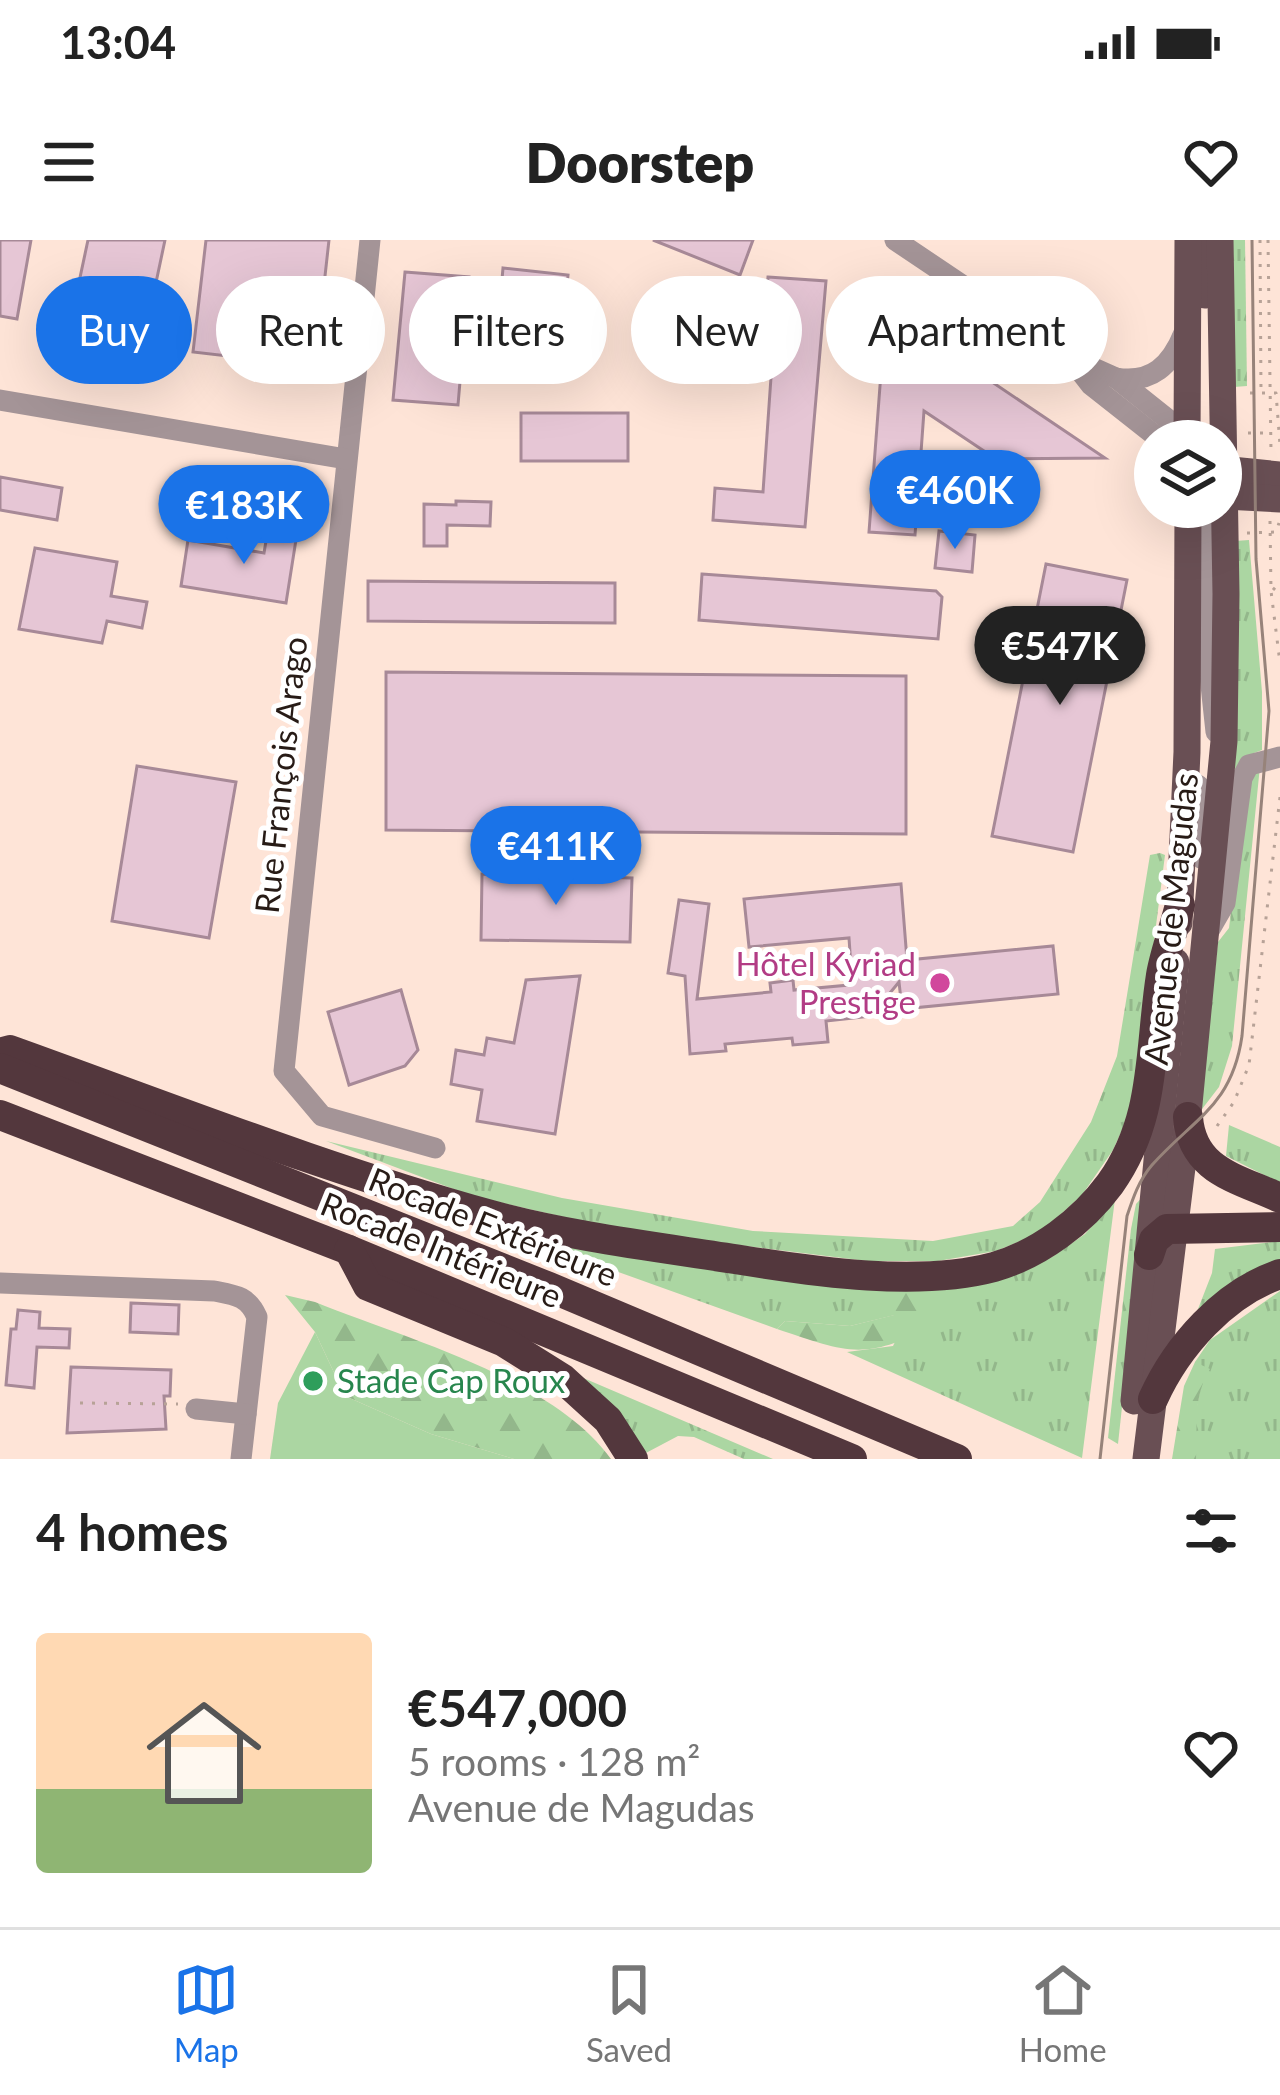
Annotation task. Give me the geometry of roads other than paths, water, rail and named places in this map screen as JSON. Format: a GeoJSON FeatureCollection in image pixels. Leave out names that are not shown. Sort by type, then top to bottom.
{"type":"FeatureCollection","features":[{"type":"Feature","properties":{"kind":"highway"},"geometry":{"type":"LineString","coordinates":[[0,1053],[10,1050],[494,1216],[786,1267],[882,1274],[961,1272],[1005,1263],[1048,1242],[1078,1220],[1117,1173],[1150,1091],[1161,979],[1180,905]]}},
{"type":"Feature","properties":{"kind":"highway","name":"Rocade Extérieure"},"geometry":{"type":"LineString","coordinates":[[0,1068],[550,1287],[957,1459]]}},
{"type":"Feature","properties":{"kind":"highway","name":"Rocade Intérieure"},"geometry":{"type":"LineString","coordinates":[[0,1115],[349,1250],[852,1459]]}},
{"type":"Feature","properties":{"kind":"highway"},"geometry":{"type":"LineString","coordinates":[[1187,1117],[1189,1138],[1206,1161],[1280,1198]]}},
{"type":"Feature","properties":{"kind":"highway"},"geometry":{"type":"LineString","coordinates":[[1149,1255],[1160,1233],[1174,1228],[1280,1227]]}},
{"type":"Feature","properties":{"kind":"highway"},"geometry":{"type":"LineString","coordinates":[[349,1250],[368,1286],[504,1342],[563,1379],[608,1420],[633,1459]]}},
{"type":"Feature","properties":{"kind":"highway"},"geometry":{"type":"LineString","coordinates":[[1153,1400],[1173,1362],[1202,1327],[1246,1291],[1280,1274]]}},
{"type":"Feature","properties":{"kind":"main road","name":"Avenue de Magudas"},"geometry":{"type":"LineString","coordinates":[[1188,240],[1184,332],[1201,420]]}},
{"type":"Feature","properties":{"kind":"main road"},"geometry":{"type":"LineString","coordinates":[[1198,240],[1204,272],[1208,420]]}},
{"type":"Feature","properties":{"kind":"main road","name":"Avenue de Magudas"},"geometry":{"type":"LineString","coordinates":[[1211,420],[1220,240]]}},
{"type":"Feature","properties":{"kind":"main road"},"geometry":{"type":"LineString","coordinates":[[1242,460],[1276,462]]}},
{"type":"Feature","properties":{"kind":"main road"},"geometry":{"type":"LineString","coordinates":[[1242,477],[1280,499]]}},
{"type":"Feature","properties":{"kind":"main road","name":"Avenue de Magudas"},"geometry":{"type":"LineString","coordinates":[[1137,1456],[1149,1255],[1180,905],[1188,528]]}},
{"type":"Feature","properties":{"kind":"main road","name":"Avenue de Magudas"},"geometry":{"type":"LineString","coordinates":[[1137,1456],[1153,1400],[1222,762],[1226,695],[1214,528]]}},
{"type":"Feature","properties":{"kind":"street","name":"Rue François Arago"},"geometry":{"type":"LineString","coordinates":[[370,240],[284,1071],[322,1116],[435,1148]]}},
{"type":"Feature","properties":{"kind":"street"},"geometry":{"type":"LineString","coordinates":[[895,240],[949,276]]}},
{"type":"Feature","properties":{"kind":"street"},"geometry":{"type":"LineString","coordinates":[[1116,378],[1142,380],[1154,374],[1176,353],[1184,332]]}},
{"type":"Feature","properties":{"kind":"street"},"geometry":{"type":"LineString","coordinates":[[1108,374],[1165,420]]}},
{"type":"Feature","properties":{"kind":"street"},"geometry":{"type":"LineString","coordinates":[[1089,384],[1147,420]]}},
{"type":"Feature","properties":{"kind":"street"},"geometry":{"type":"LineString","coordinates":[[0,400],[346,459]]}},
{"type":"Feature","properties":{"kind":"street"},"geometry":{"type":"LineString","coordinates":[[1205,936],[1225,902],[1242,778],[1249,765],[1280,757]]}},
{"type":"Feature","properties":{"kind":"street"},"geometry":{"type":"LineString","coordinates":[[1186,778],[1199,786],[1203,800],[1200,904],[1205,936]]}},
{"type":"Feature","properties":{"kind":"street"},"geometry":{"type":"LineString","coordinates":[[0,1283],[214,1291],[251,1303],[257,1317],[241,1459]]}},
{"type":"Feature","properties":{"kind":"street"},"geometry":{"type":"LineString","coordinates":[[193,1407],[246,1414]]}},
{"type":"Feature","properties":{"kind":"tram line"},"geometry":{"type":"LineString","coordinates":[[1100,1459],[1129,1209],[1152,1165],[1220,1095],[1230,1079],[1242,1036],[1269,711],[1256,559],[1252,240]]}},
{"type":"Feature","properties":{"kind":"place","name":"Hôtel Kyriad Prestige"},"geometry":{"type":"Point","coordinates":[940,983]}},
{"type":"Feature","properties":{"kind":"place","name":"Stade Cap Roux"},"geometry":{"type":"Point","coordinates":[313,1381]}}]}
